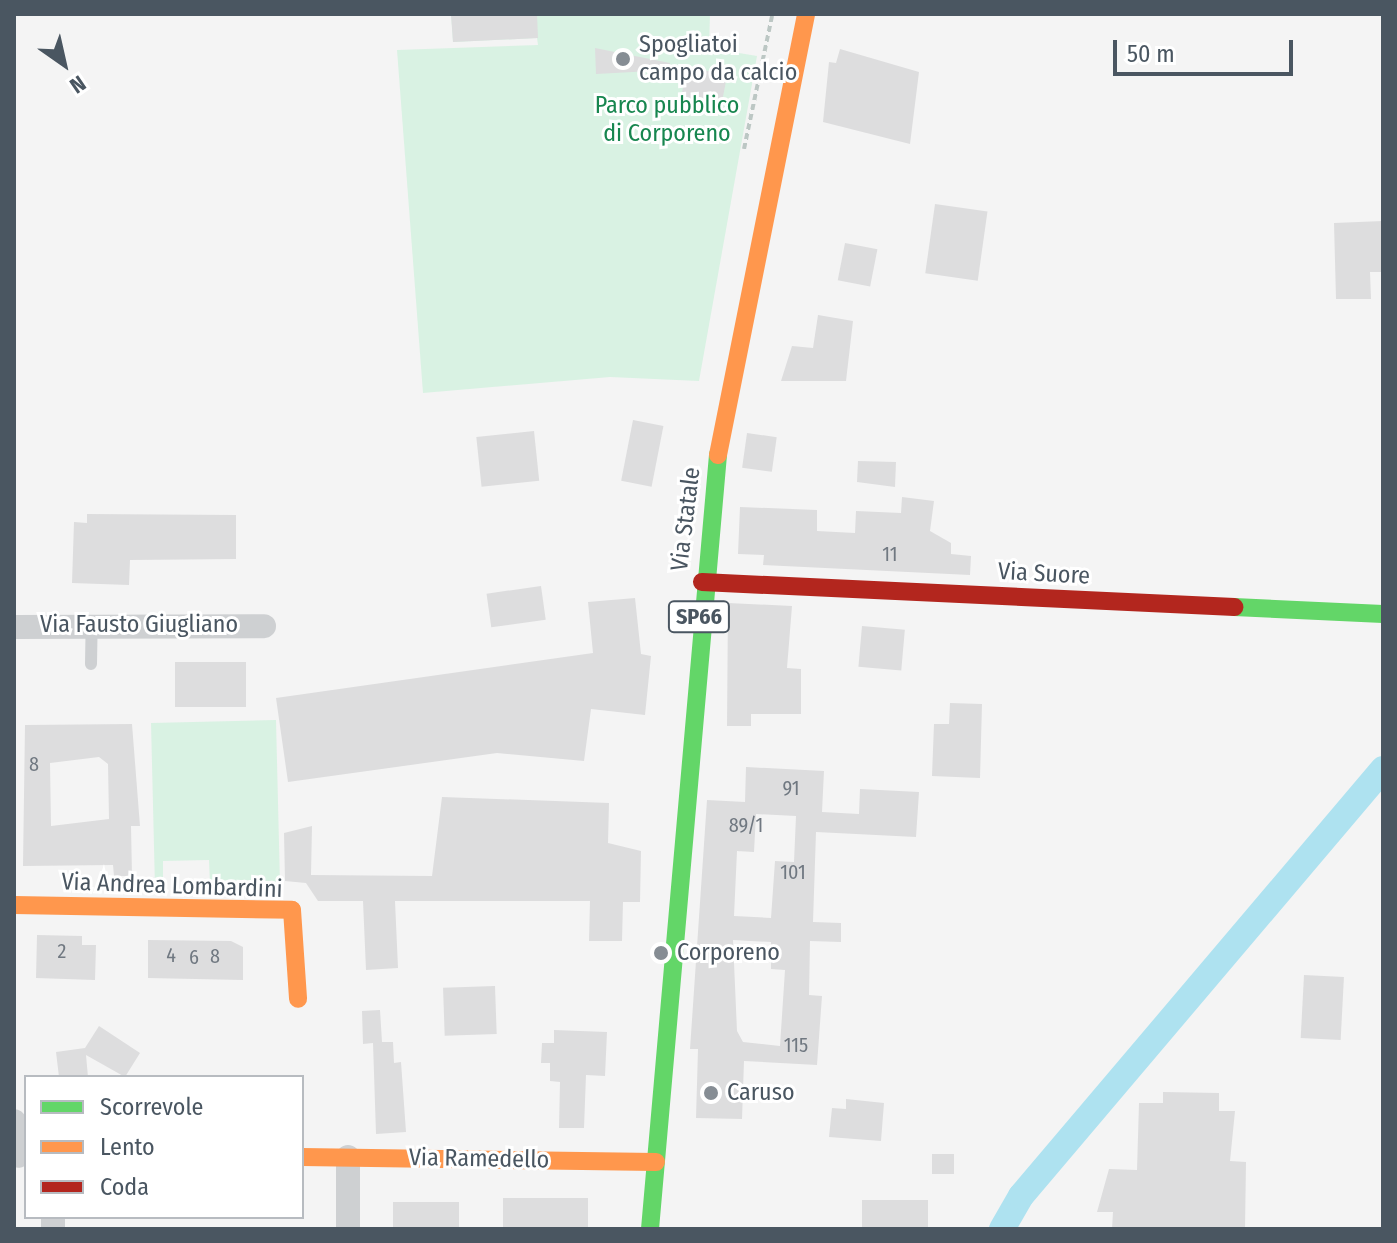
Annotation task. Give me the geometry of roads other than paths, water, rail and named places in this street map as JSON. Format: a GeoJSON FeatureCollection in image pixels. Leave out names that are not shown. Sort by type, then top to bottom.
{"type":"FeatureCollection","features":[{"type":"Feature","properties":{"kind":"street","name":"Via Statale"},"geometry":{"type":"LineString","coordinates":[[650,1229],[702,582],[723,418],[806,14]]}},
{"type":"Feature","properties":{"kind":"street","name":"Via Suore"},"geometry":{"type":"LineString","coordinates":[[702,582],[1383,614]]}},
{"type":"Feature","properties":{"kind":"street","name":"Via Fausto Giugliano"},"geometry":{"type":"LineString","coordinates":[[14,627],[264,626]]}},
{"type":"Feature","properties":{"kind":"street","name":"Via Andrea Lombardini"},"geometry":{"type":"LineString","coordinates":[[14,905],[292,910],[298,999]]}},
{"type":"Feature","properties":{"kind":"street"},"geometry":{"type":"LineString","coordinates":[[14,1121],[19,1156]]}},
{"type":"Feature","properties":{"kind":"street","name":"Via Ramedello"},"geometry":{"type":"LineString","coordinates":[[304,1157],[656,1162]]}},
{"type":"Feature","properties":{"kind":"street"},"geometry":{"type":"LineString","coordinates":[[348,1157],[348,1229]]}},
{"type":"Feature","properties":{"kind":"lane"},"geometry":{"type":"LineString","coordinates":[[91,664],[92,625]]}},
{"type":"Feature","properties":{"kind":"waterway"},"geometry":{"type":"LineString","coordinates":[[1002,1229],[1021,1196],[1383,769]]}},
{"type":"Feature","properties":{"kind":"place","name":"Spogliatoi campo da calcio"},"geometry":{"type":"Point","coordinates":[623,59]}},
{"type":"Feature","properties":{"kind":"place","name":"Corporeno"},"geometry":{"type":"Point","coordinates":[661,953]}},
{"type":"Feature","properties":{"kind":"place","name":"Caruso"},"geometry":{"type":"Point","coordinates":[711,1093]}},
{"type":"Feature","properties":{"kind":"park label","name":"Parco pubblico di Corporeno"},"geometry":{"type":"Point","coordinates":[667,120]}}]}
